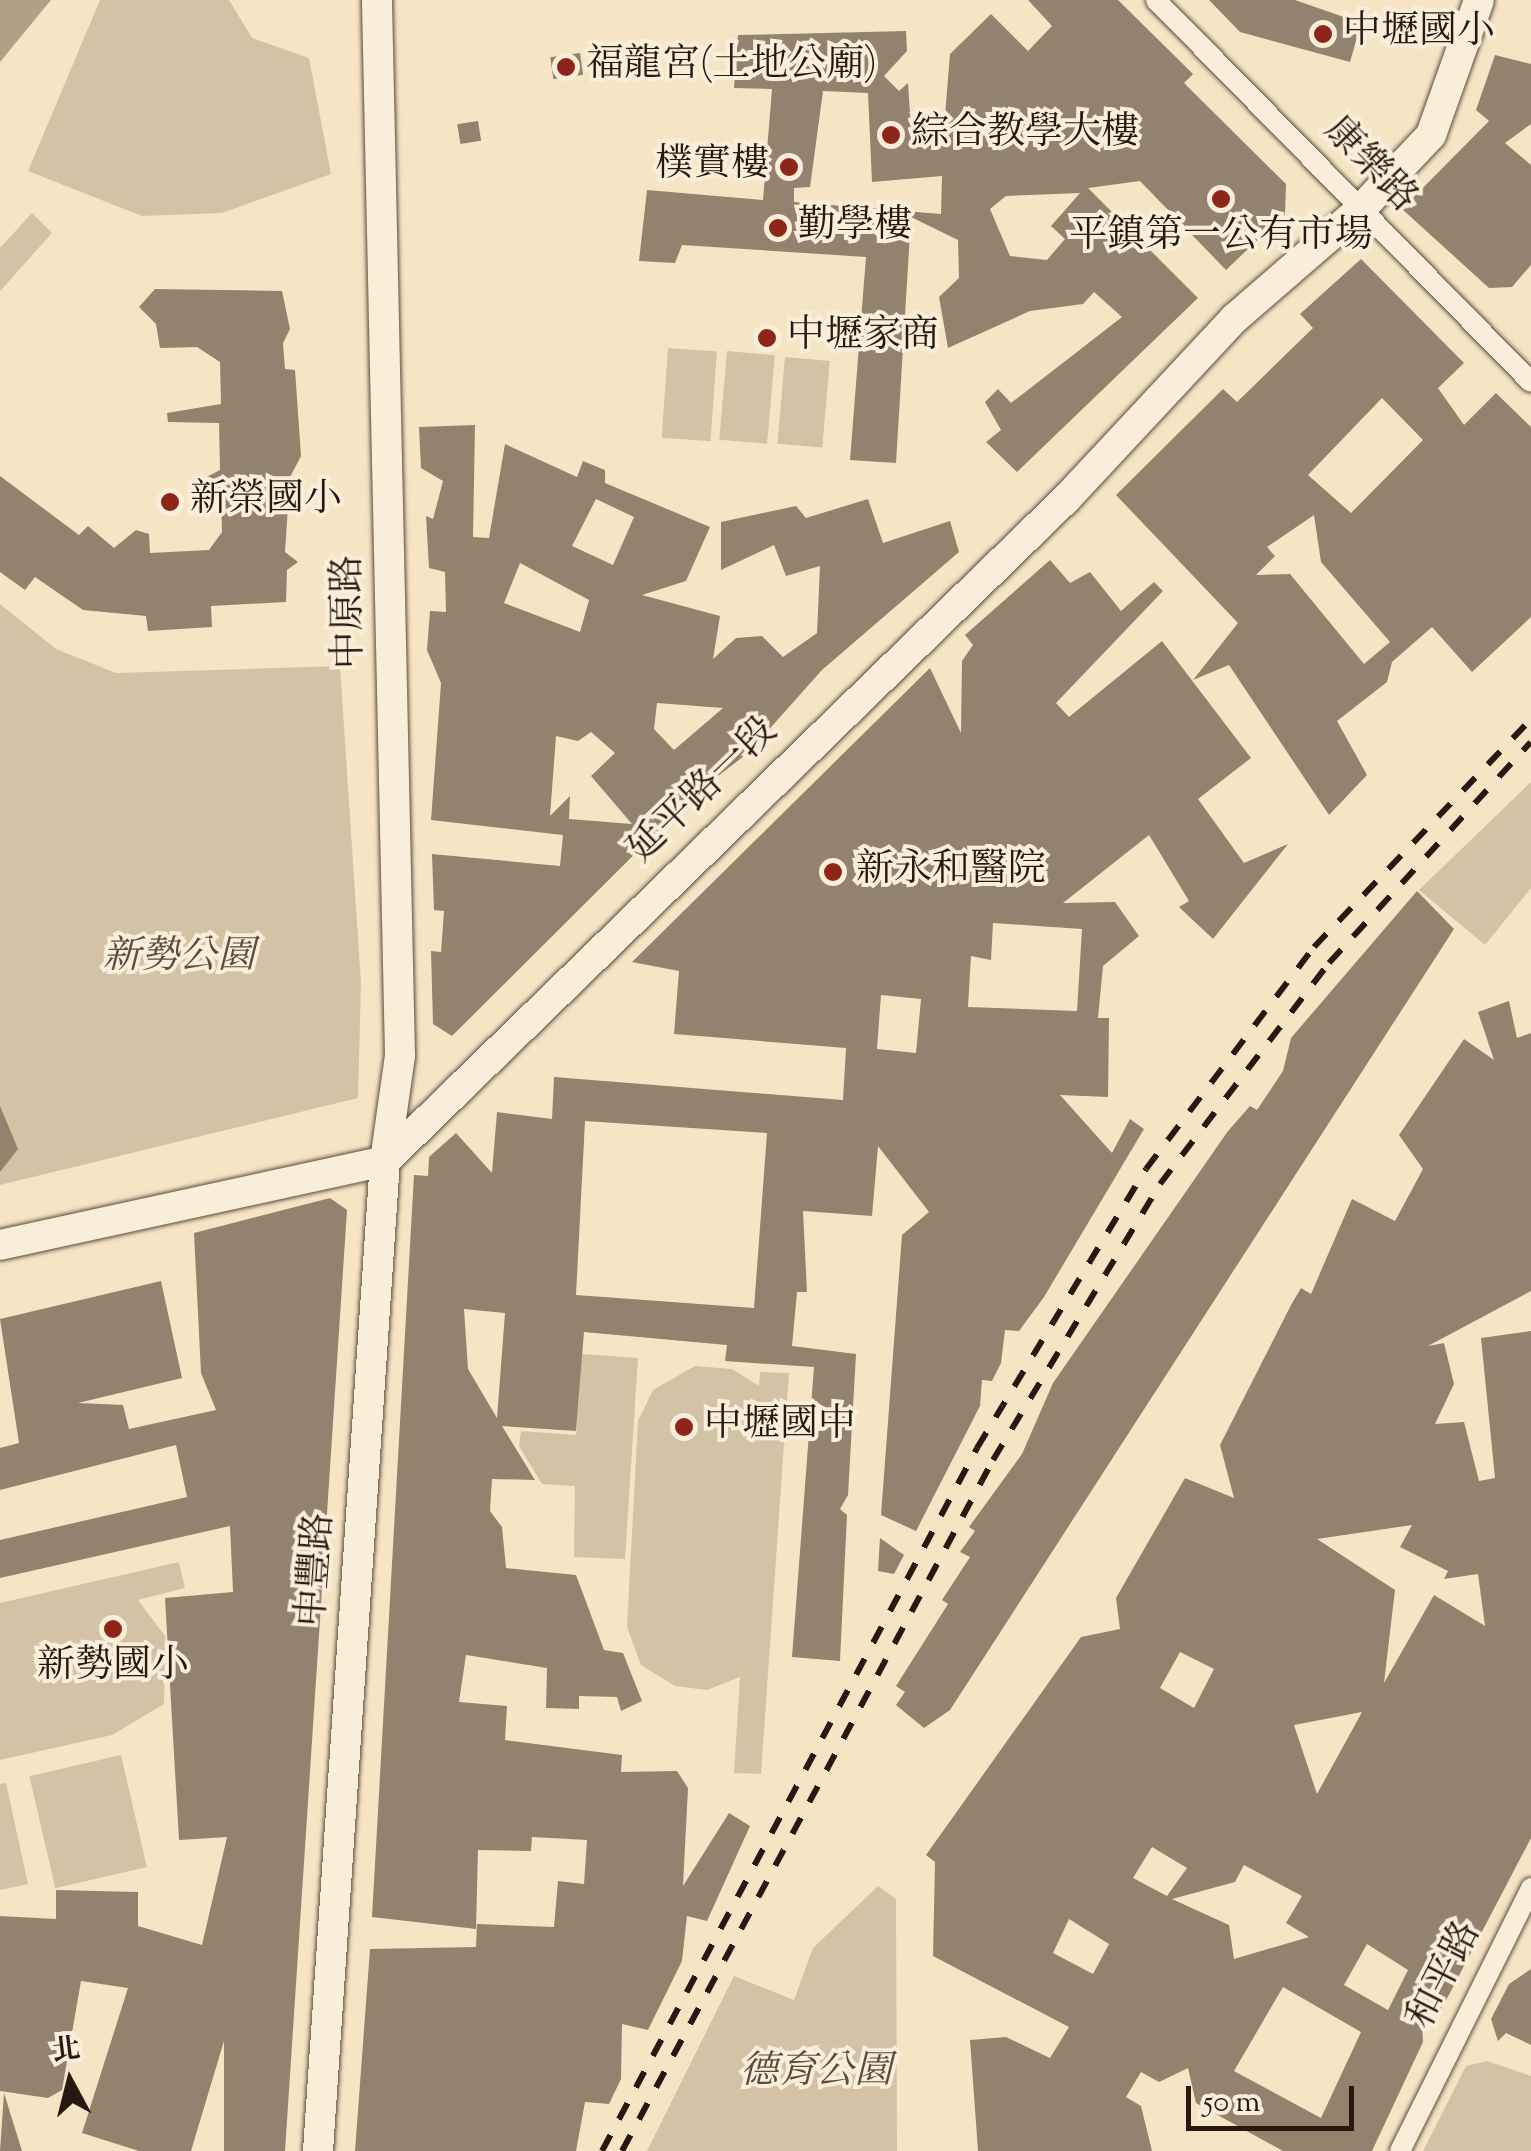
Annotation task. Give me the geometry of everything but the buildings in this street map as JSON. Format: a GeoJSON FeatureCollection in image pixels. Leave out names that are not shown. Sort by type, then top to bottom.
{"type":"FeatureCollection","features":[{"type":"Feature","properties":{"kind":"main road","name":"中原路"},"geometry":{"type":"LineString","coordinates":[[377,0],[400,1056],[385,1161]]}},
{"type":"Feature","properties":{"kind":"main road","name":"延平路一段"},"geometry":{"type":"LineString","coordinates":[[385,1161],[1067,498],[1235,318],[1362,208],[1431,135],[1479,0]]}},
{"type":"Feature","properties":{"kind":"main road"},"geometry":{"type":"LineString","coordinates":[[0,1244],[385,1161]]}},
{"type":"Feature","properties":{"kind":"main road","name":"中豐路"},"geometry":{"type":"LineString","coordinates":[[318,2151],[385,1161]]}},
{"type":"Feature","properties":{"kind":"street","name":"康樂路"},"geometry":{"type":"LineString","coordinates":[[1156,0],[1531,382]]}},
{"type":"Feature","properties":{"kind":"street","name":"和平路"},"geometry":{"type":"LineString","coordinates":[[1400,2151],[1531,1888]]}},
{"type":"Feature","properties":{"kind":"green space"},"geometry":{"type":"Polygon","coordinates":[[[100,0],[229,0],[252,38],[309,58],[331,174],[222,213],[142,216],[28,171],[100,0]]]}},
{"type":"Feature","properties":{"kind":"green space"},"geometry":{"type":"Polygon","coordinates":[[[32,213],[52,233],[0,291],[0,248],[32,213]]]}},
{"type":"Feature","properties":{"kind":"green space"},"geometry":{"type":"Polygon","coordinates":[[[668,348],[717,351],[711,441],[662,438],[668,348]]]}},
{"type":"Feature","properties":{"kind":"green space"},"geometry":{"type":"Polygon","coordinates":[[[727,351],[775,355],[767,444],[719,440],[727,351]]]}},
{"type":"Feature","properties":{"kind":"green space"},"geometry":{"type":"Polygon","coordinates":[[[785,357],[830,361],[822,448],[777,444],[785,357]]]}},
{"type":"Feature","properties":{"kind":"green space","name":"新勢公園"},"geometry":{"type":"Polygon","coordinates":[[[0,604],[56,649],[116,673],[340,666],[361,983],[358,1098],[0,1185],[0,604]]]}},
{"type":"Feature","properties":{"kind":"green space"},"geometry":{"type":"Polygon","coordinates":[[[1531,782],[1531,888],[1485,945],[1419,890],[1531,782]]]}},
{"type":"Feature","properties":{"kind":"green space"},"geometry":{"type":"Polygon","coordinates":[[[582,1354],[638,1358],[625,1559],[574,1557],[575,1486],[542,1484],[519,1446],[521,1431],[576,1435],[582,1354]]]}},
{"type":"Feature","properties":{"kind":"green space"},"geometry":{"type":"Polygon","coordinates":[[[695,1366],[732,1369],[759,1386],[760,1372],[789,1373],[761,1774],[734,1773],[740,1677],[707,1690],[675,1686],[641,1665],[627,1627],[638,1421],[653,1390],[695,1366]]]}},
{"type":"Feature","properties":{"kind":"green space"},"geometry":{"type":"Polygon","coordinates":[[[179,1562],[185,1588],[138,1600],[165,1636],[164,1704],[112,1735],[0,1760],[0,1603],[179,1562]]]}},
{"type":"Feature","properties":{"kind":"green space"},"geometry":{"type":"Polygon","coordinates":[[[121,1755],[147,1867],[55,1888],[29,1776],[121,1755]]]}},
{"type":"Feature","properties":{"kind":"green space"},"geometry":{"type":"Polygon","coordinates":[[[6,1783],[28,1884],[0,1890],[0,1784],[6,1783]]]}},
{"type":"Feature","properties":{"kind":"green space","name":"德育公園"},"geometry":{"type":"Polygon","coordinates":[[[878,1886],[896,1899],[897,2151],[647,2151],[734,1976],[794,2000],[813,1948],[878,1886]]]}},
{"type":"Feature","properties":{"kind":"green space"},"geometry":{"type":"Polygon","coordinates":[[[1487,2061],[1531,2076],[1531,2151],[1423,2151],[1466,2066],[1487,2061]]]}},
{"type":"Feature","properties":{"kind":"shaded area"},"geometry":{"type":"Polygon","coordinates":[[[0,0],[51,0],[0,62],[0,0]]]}},
{"type":"Feature","properties":{"kind":"railway"},"geometry":{"type":"LineString","coordinates":[[602,2151],[977,1448],[1146,1169],[1314,947],[1531,719]]}},
{"type":"Feature","properties":{"kind":"railway"},"geometry":{"type":"LineString","coordinates":[[622,2151],[993,1460],[1160,1184],[1329,963],[1531,742]]}},
{"type":"Feature","properties":{"kind":"place","name":"中壢國小"},"geometry":{"type":"Point","coordinates":[1323,34]}},
{"type":"Feature","properties":{"kind":"place","name":"福龍宮(土地公廟)"},"geometry":{"type":"Point","coordinates":[566,67]}},
{"type":"Feature","properties":{"kind":"place","name":"綜合教學大樓"},"geometry":{"type":"Point","coordinates":[891,135]}},
{"type":"Feature","properties":{"kind":"place","name":"樸實樓"},"geometry":{"type":"Point","coordinates":[789,167]}},
{"type":"Feature","properties":{"kind":"place","name":"平鎮第一公有市場"},"geometry":{"type":"Point","coordinates":[1221,199]}},
{"type":"Feature","properties":{"kind":"place","name":"勤學樓"},"geometry":{"type":"Point","coordinates":[778,228]}},
{"type":"Feature","properties":{"kind":"place","name":"中壢家商"},"geometry":{"type":"Point","coordinates":[767,338]}},
{"type":"Feature","properties":{"kind":"place","name":"新榮國小"},"geometry":{"type":"Point","coordinates":[170,502]}},
{"type":"Feature","properties":{"kind":"place","name":"新永和醫院"},"geometry":{"type":"Point","coordinates":[833,872]}},
{"type":"Feature","properties":{"kind":"place","name":"中壢國中"},"geometry":{"type":"Point","coordinates":[684,1427]}},
{"type":"Feature","properties":{"kind":"place","name":"新勢國小"},"geometry":{"type":"Point","coordinates":[113,1629]}}]}
